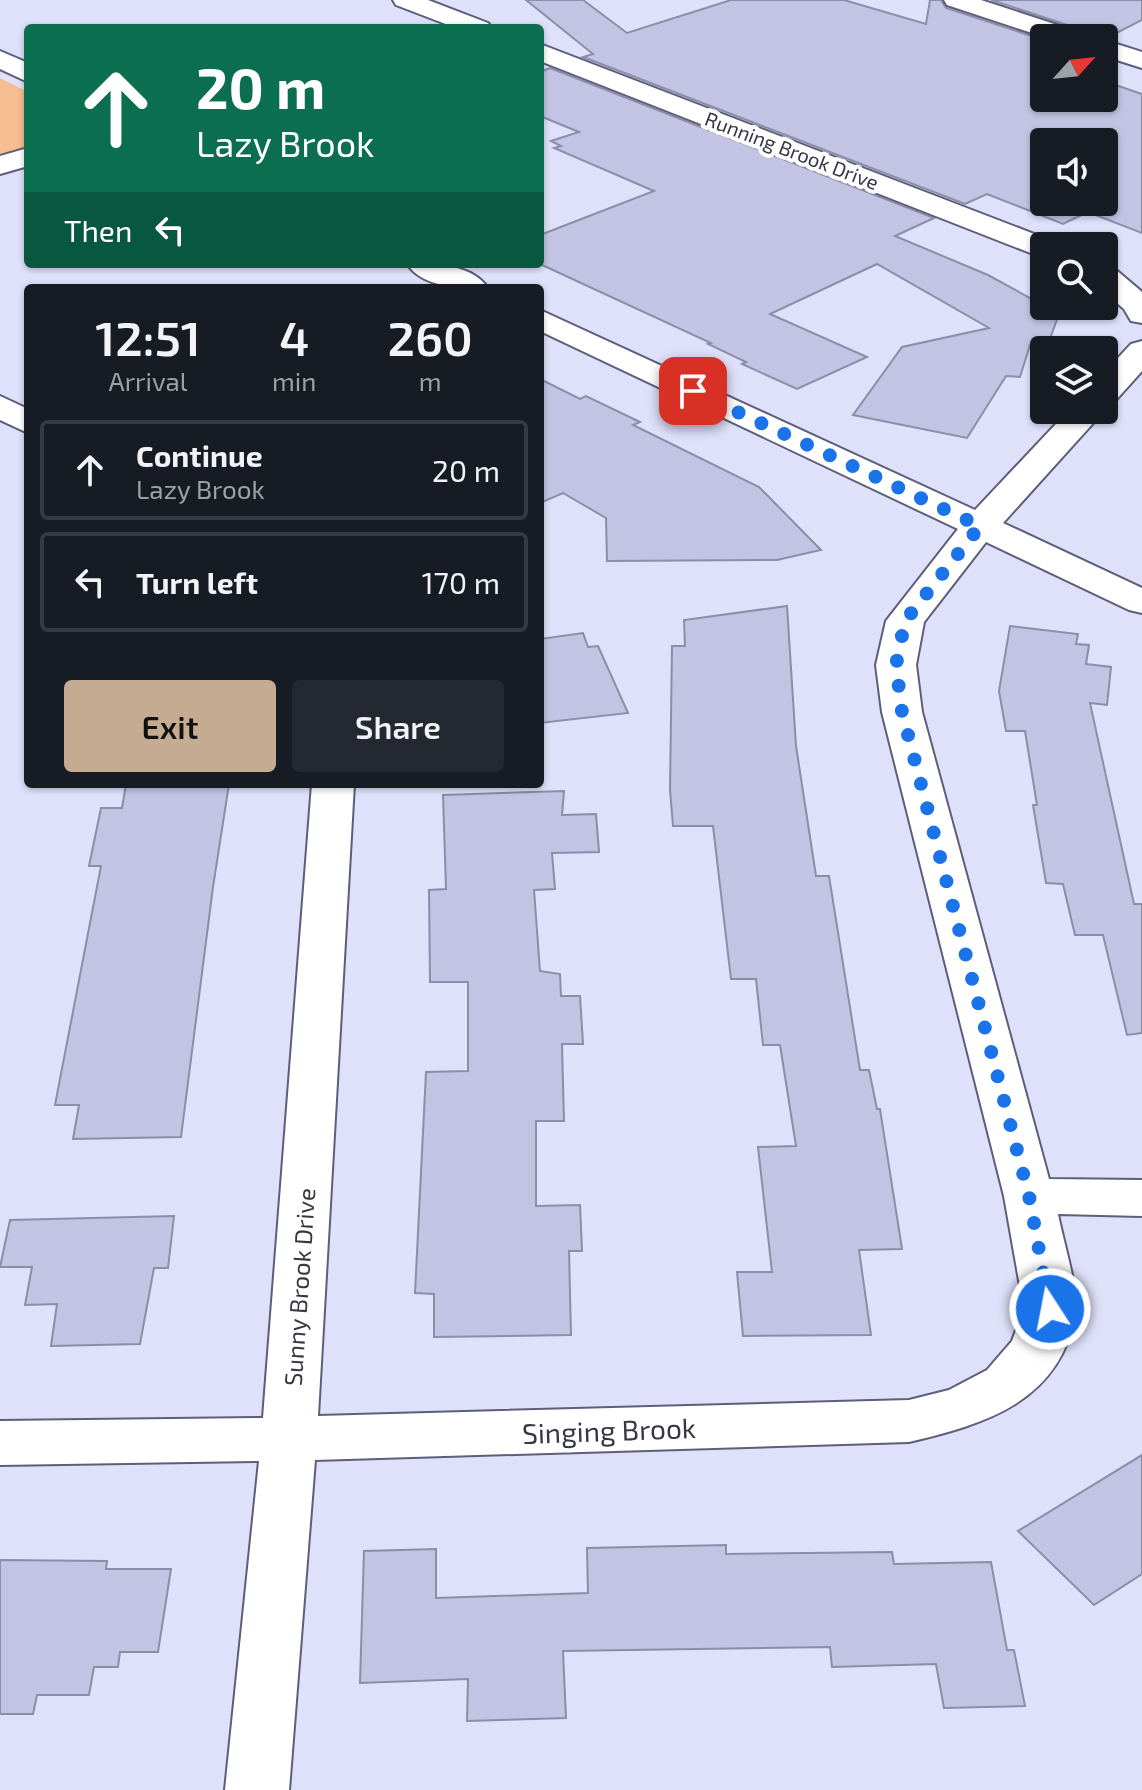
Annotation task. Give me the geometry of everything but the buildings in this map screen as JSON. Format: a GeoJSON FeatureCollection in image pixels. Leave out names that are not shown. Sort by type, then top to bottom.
{"type":"FeatureCollection","features":[{"type":"Feature","properties":{"kind":"street"},"geometry":{"type":"LineString","coordinates":[[956,0],[1030,24]]}},
{"type":"Feature","properties":{"kind":"street"},"geometry":{"type":"LineString","coordinates":[[423,2],[470,24]]}},
{"type":"Feature","properties":{"kind":"street"},"geometry":{"type":"LineString","coordinates":[[1118,52],[1142,60]]}},
{"type":"Feature","properties":{"kind":"street","name":"Running Brook Drive"},"geometry":{"type":"LineString","coordinates":[[544,54],[1030,243]]}},
{"type":"Feature","properties":{"kind":"street"},"geometry":{"type":"LineString","coordinates":[[0,59],[24,72]]}},
{"type":"Feature","properties":{"kind":"street"},"geometry":{"type":"LineString","coordinates":[[0,166],[24,157]]}},
{"type":"Feature","properties":{"kind":"street"},"geometry":{"type":"LineString","coordinates":[[430,268],[464,284]]}},
{"type":"Feature","properties":{"kind":"street"},"geometry":{"type":"LineString","coordinates":[[1118,288],[1137,304],[1142,314]]}},
{"type":"Feature","properties":{"kind":"street"},"geometry":{"type":"LineString","coordinates":[[544,321],[1142,602]]}},
{"type":"Feature","properties":{"kind":"street"},"geometry":{"type":"LineString","coordinates":[[1118,378],[1142,351]]}},
{"type":"Feature","properties":{"kind":"street"},"geometry":{"type":"LineString","coordinates":[[0,406],[24,421]]}},
{"type":"Feature","properties":{"kind":"street"},"geometry":{"type":"LineString","coordinates":[[980,526],[1075,424]]}},
{"type":"Feature","properties":{"kind":"street","name":"Singing Brook"},"geometry":{"type":"LineString","coordinates":[[0,1443],[289,1439],[909,1421],[963,1408],[1006,1385],[1036,1350],[1050,1309],[1029,1196],[902,712],[896,665],[905,621],[980,526]]}},
{"type":"Feature","properties":{"kind":"street","name":"Sunny Brook Drive"},"geometry":{"type":"LineString","coordinates":[[257,1790],[289,1439],[333,788]]}},
{"type":"Feature","properties":{"kind":"street"},"geometry":{"type":"LineString","coordinates":[[1029,1196],[1142,1198]]}},
{"type":"Feature","properties":{"kind":"shaded area"},"geometry":{"type":"Polygon","coordinates":[[[0,78],[24,90],[24,149],[0,157],[0,78]]]}},
{"type":"Feature","properties":{"kind":"route"},"geometry":{"type":"LineString","coordinates":[[693,391],[980,526],[905,621],[896,665],[902,712],[1029,1196],[1050,1309]]}}]}
